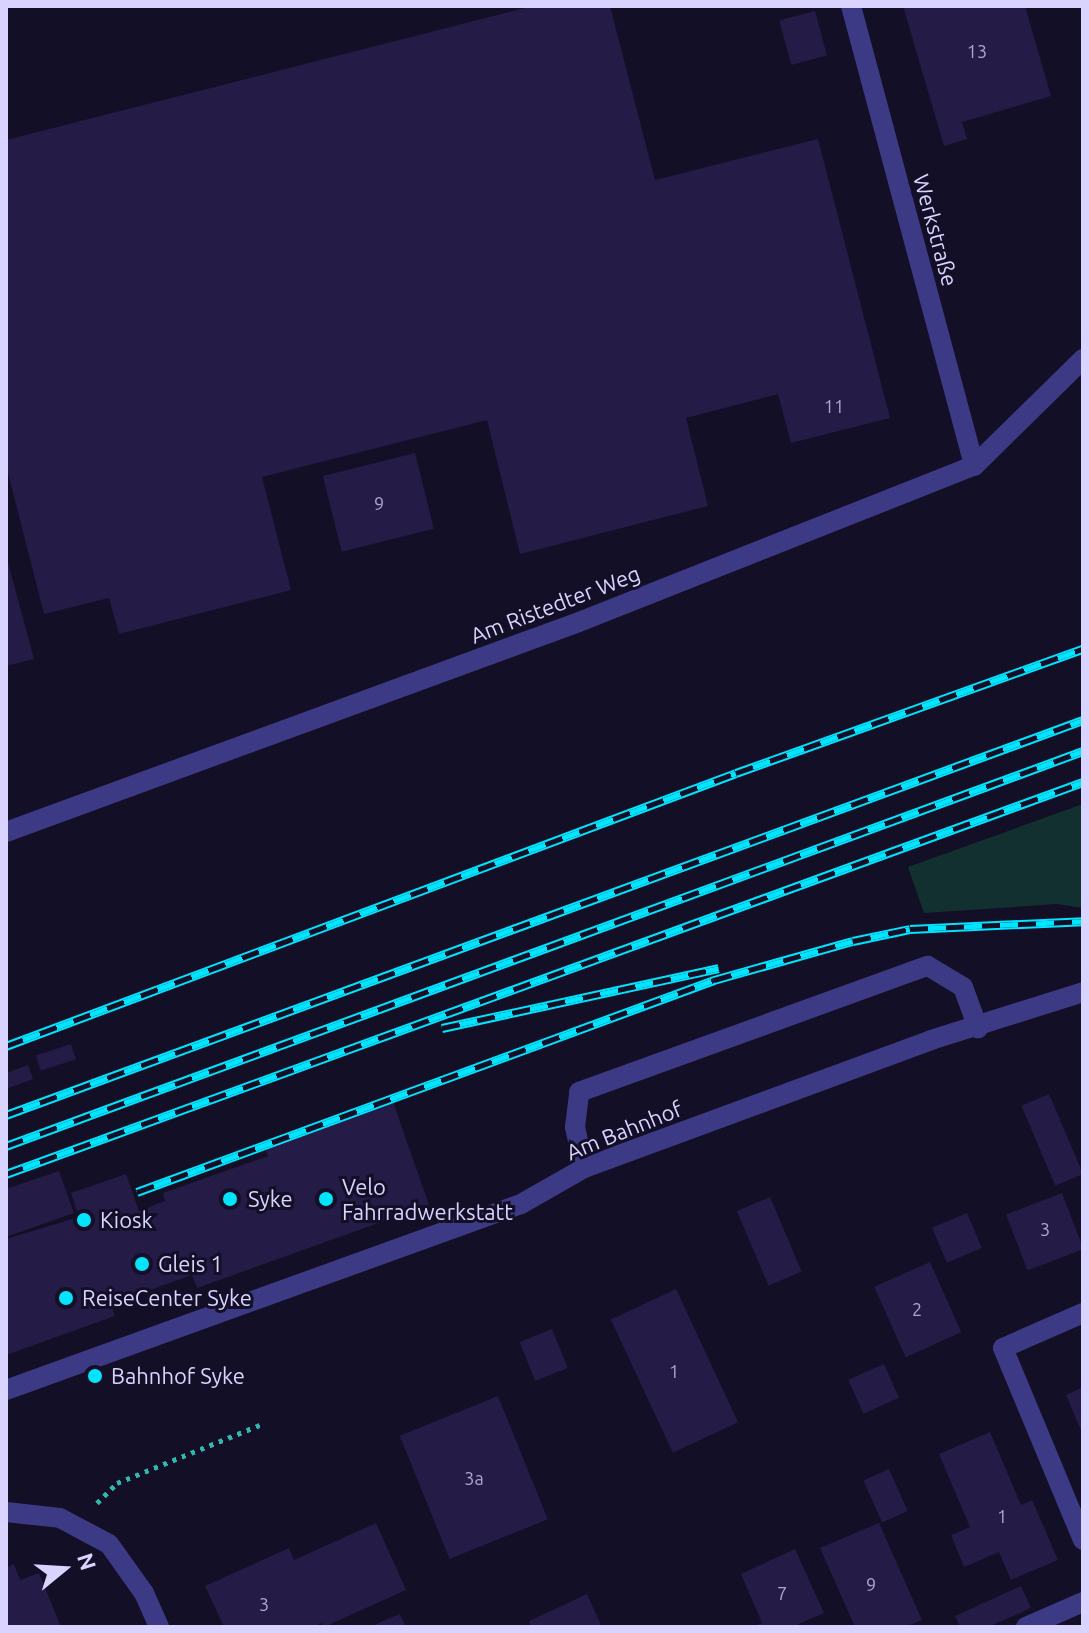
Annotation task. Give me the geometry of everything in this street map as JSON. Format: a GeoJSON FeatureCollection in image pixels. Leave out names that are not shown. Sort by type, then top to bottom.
{"type":"FeatureCollection","features":[{"type":"Feature","properties":{"kind":"street","name":"Werkstraße"},"geometry":{"type":"LineString","coordinates":[[851,6],[974,466]]}},
{"type":"Feature","properties":{"kind":"street","name":"Am Ristedter Weg"},"geometry":{"type":"LineString","coordinates":[[6,832],[579,622],[974,466],[1083,359]]}},
{"type":"Feature","properties":{"kind":"street"},"geometry":{"type":"LineString","coordinates":[[584,1168],[575,1127],[579,1092],[928,966],[963,987],[978,1028]]}},
{"type":"Feature","properties":{"kind":"street","name":"Am Bahnhof"},"geometry":{"type":"LineString","coordinates":[[6,1390],[521,1204],[584,1168],[931,1040],[978,1028],[1083,992]]}},
{"type":"Feature","properties":{"kind":"street"},"geometry":{"type":"LineString","coordinates":[[1083,1313],[1003,1348],[1083,1540]]}},
{"type":"Feature","properties":{"kind":"street"},"geometry":{"type":"LineString","coordinates":[[6,1512],[60,1518],[109,1544],[144,1593],[159,1627]]}},
{"type":"Feature","properties":{"kind":"street"},"geometry":{"type":"LineString","coordinates":[[1026,1627],[1083,1602]]}},
{"type":"Feature","properties":{"kind":"path"},"geometry":{"type":"LineString","coordinates":[[74,1526],[117,1483],[262,1424]]}},
{"type":"Feature","properties":{"kind":"green space"},"geometry":{"type":"Polygon","coordinates":[[[1083,804],[1083,908],[1057,904],[924,913],[908,867],[1083,804]]]}},
{"type":"Feature","properties":{"kind":"building"},"geometry":{"type":"Polygon","coordinates":[[[533,6],[610,6],[655,180],[818,139],[890,418],[791,443],[778,394],[686,418],[708,506],[520,554],[487,420],[262,477],[291,590],[119,634],[109,598],[44,614],[6,465],[6,140],[533,6]]]}},
{"type":"Feature","properties":{"kind":"building"},"geometry":{"type":"Polygon","coordinates":[[[903,6],[1025,6],[1051,96],[962,122],[967,139],[944,146],[903,6]]]}},
{"type":"Feature","properties":{"kind":"building"},"geometry":{"type":"Polygon","coordinates":[[[815,11],[827,55],[791,65],[779,21],[815,11]]]}},
{"type":"Feature","properties":{"kind":"building"},"geometry":{"type":"Polygon","coordinates":[[[415,453],[434,529],[342,552],[323,476],[415,453]]]}},
{"type":"Feature","properties":{"kind":"building"},"geometry":{"type":"Polygon","coordinates":[[[6,555],[34,659],[6,666],[6,555]]]}},
{"type":"Feature","properties":{"kind":"building"},"geometry":{"type":"Polygon","coordinates":[[[71,1044],[76,1059],[41,1071],[36,1055],[71,1044]]]}},
{"type":"Feature","properties":{"kind":"building"},"geometry":{"type":"Polygon","coordinates":[[[28,1065],[33,1079],[6,1089],[6,1073],[28,1065]]]}},
{"type":"Feature","properties":{"kind":"building"},"geometry":{"type":"Polygon","coordinates":[[[1049,1094],[1083,1174],[1055,1186],[1021,1106],[1049,1094]]]}},
{"type":"Feature","properties":{"kind":"building"},"geometry":{"type":"Polygon","coordinates":[[[393,1102],[429,1205],[197,1288],[192,1275],[111,1304],[115,1316],[6,1355],[6,1239],[79,1217],[71,1193],[126,1174],[139,1211],[165,1201],[163,1193],[268,1156],[265,1148],[393,1102]]]}},
{"type":"Feature","properties":{"kind":"building"},"geometry":{"type":"Polygon","coordinates":[[[59,1171],[74,1213],[6,1237],[6,1189],[59,1171]]]}},
{"type":"Feature","properties":{"kind":"building"},"geometry":{"type":"Polygon","coordinates":[[[1062,1193],[1083,1249],[1027,1271],[1006,1215],[1062,1193]]]}},
{"type":"Feature","properties":{"kind":"building"},"geometry":{"type":"Polygon","coordinates":[[[770,1197],[802,1272],[769,1286],[737,1211],[770,1197]]]}},
{"type":"Feature","properties":{"kind":"building"},"geometry":{"type":"Polygon","coordinates":[[[967,1213],[982,1248],[947,1263],[932,1228],[967,1213]]]}},
{"type":"Feature","properties":{"kind":"building"},"geometry":{"type":"Polygon","coordinates":[[[930,1262],[961,1332],[906,1357],[874,1287],[930,1262]]]}},
{"type":"Feature","properties":{"kind":"building"},"geometry":{"type":"Polygon","coordinates":[[[676,1289],[738,1422],[673,1453],[611,1319],[676,1289]]]}},
{"type":"Feature","properties":{"kind":"building"},"geometry":{"type":"Polygon","coordinates":[[[552,1329],[568,1368],[535,1381],[520,1342],[552,1329]]]}},
{"type":"Feature","properties":{"kind":"building"},"geometry":{"type":"Polygon","coordinates":[[[884,1364],[899,1398],[863,1414],[848,1380],[884,1364]]]}},
{"type":"Feature","properties":{"kind":"building"},"geometry":{"type":"Polygon","coordinates":[[[1083,1387],[1083,1435],[1066,1395],[1083,1387]]]}},
{"type":"Feature","properties":{"kind":"building"},"geometry":{"type":"Polygon","coordinates":[[[498,1396],[548,1519],[450,1559],[400,1436],[498,1396]]]}},
{"type":"Feature","properties":{"kind":"building"},"geometry":{"type":"Polygon","coordinates":[[[990,1432],[1021,1505],[1032,1500],[1058,1560],[1011,1580],[999,1552],[964,1567],[951,1535],[970,1527],[939,1454],[990,1432]]]}},
{"type":"Feature","properties":{"kind":"building"},"geometry":{"type":"Polygon","coordinates":[[[889,1469],[908,1511],[882,1522],[863,1480],[889,1469]]]}},
{"type":"Feature","properties":{"kind":"building"},"geometry":{"type":"Polygon","coordinates":[[[376,1523],[406,1590],[324,1627],[322,1623],[312,1627],[224,1627],[205,1586],[289,1548],[294,1560],[376,1523]]]}},
{"type":"Feature","properties":{"kind":"building"},"geometry":{"type":"Polygon","coordinates":[[[879,1523],[922,1620],[905,1627],[855,1627],[820,1548],[879,1523]]]}},
{"type":"Feature","properties":{"kind":"building"},"geometry":{"type":"Polygon","coordinates":[[[795,1549],[824,1613],[792,1627],[752,1627],[762,1623],[741,1574],[795,1549]]]}},
{"type":"Feature","properties":{"kind":"building"},"geometry":{"type":"Polygon","coordinates":[[[14,1564],[20,1580],[39,1573],[61,1627],[6,1627],[6,1568],[14,1564]]]}},
{"type":"Feature","properties":{"kind":"building"},"geometry":{"type":"Polygon","coordinates":[[[1021,1586],[1031,1608],[988,1627],[960,1627],[955,1616],[1021,1586]]]}},
{"type":"Feature","properties":{"kind":"building"},"geometry":{"type":"Polygon","coordinates":[[[587,1594],[602,1627],[531,1627],[529,1621],[587,1594]]]}},
{"type":"Feature","properties":{"kind":"building"},"geometry":{"type":"Polygon","coordinates":[[[400,1614],[406,1627],[369,1627],[400,1614]]]}},
{"type":"Feature","properties":{"kind":"railway"},"geometry":{"type":"LineString","coordinates":[[6,1046],[736,773],[1083,649]]}},
{"type":"Feature","properties":{"kind":"railway"},"geometry":{"type":"LineString","coordinates":[[6,1115],[1083,720]]}},
{"type":"Feature","properties":{"kind":"railway"},"geometry":{"type":"LineString","coordinates":[[6,1146],[1083,751]]}},
{"type":"Feature","properties":{"kind":"railway"},"geometry":{"type":"LineString","coordinates":[[6,1174],[1083,782]]}},
{"type":"Feature","properties":{"kind":"railway"},"geometry":{"type":"LineString","coordinates":[[137,1192],[714,980],[853,941],[910,929],[1083,921]]}},
{"type":"Feature","properties":{"kind":"railway"},"geometry":{"type":"LineString","coordinates":[[442,1028],[719,968]]}},
{"type":"Feature","properties":{"kind":"place","name":"Syke"},"geometry":{"type":"Point","coordinates":[230,1199]}},
{"type":"Feature","properties":{"kind":"place","name":"Velo Fahrradwerkstatt"},"geometry":{"type":"Point","coordinates":[326,1199]}},
{"type":"Feature","properties":{"kind":"place","name":"Kiosk"},"geometry":{"type":"Point","coordinates":[84,1220]}},
{"type":"Feature","properties":{"kind":"place","name":"Gleis 1"},"geometry":{"type":"Point","coordinates":[142,1264]}},
{"type":"Feature","properties":{"kind":"place","name":"ReiseCenter Syke"},"geometry":{"type":"Point","coordinates":[66,1298]}},
{"type":"Feature","properties":{"kind":"place","name":"Bahnhof Syke"},"geometry":{"type":"Point","coordinates":[95,1376]}}]}
